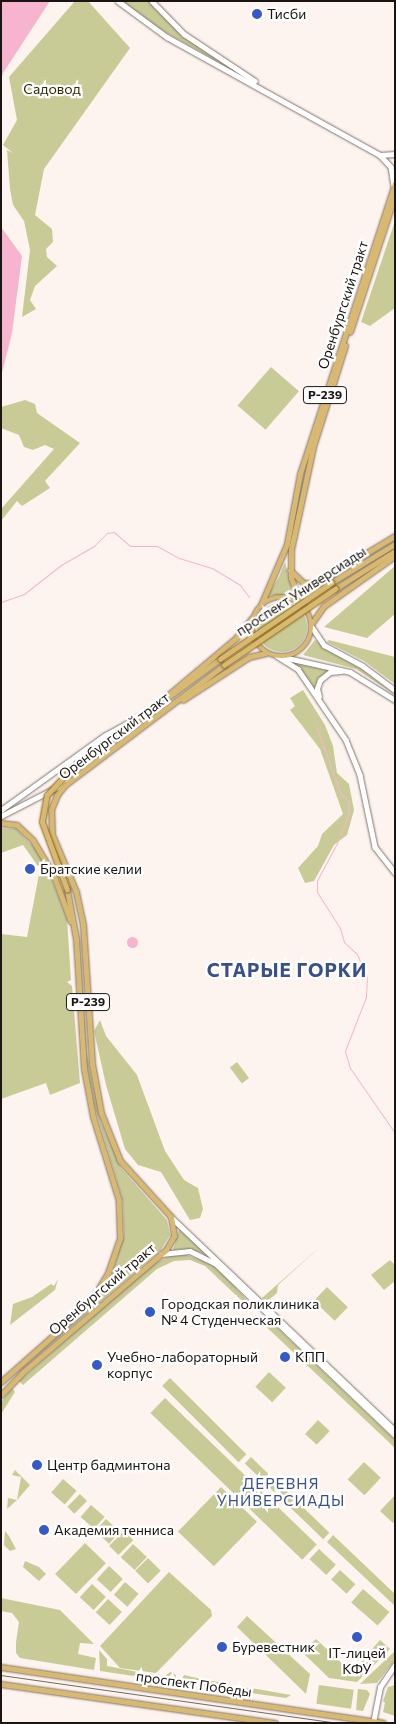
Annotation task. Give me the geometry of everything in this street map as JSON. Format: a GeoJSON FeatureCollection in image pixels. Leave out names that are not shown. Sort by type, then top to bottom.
{"type":"FeatureCollection","features":[{"type":"Feature","properties":{"kind":"main road"},"geometry":{"type":"LineString","coordinates":[[118,1],[167,37],[262,87],[380,155],[391,167],[394,185]]}},
{"type":"Feature","properties":{"kind":"main road"},"geometry":{"type":"LineString","coordinates":[[152,1],[184,34],[262,87]]}},
{"type":"Feature","properties":{"kind":"main road"},"geometry":{"type":"LineString","coordinates":[[380,155],[395,154]]}},
{"type":"Feature","properties":{"kind":"main road","name":"Оренбургский тракт"},"geometry":{"type":"LineString","coordinates":[[262,605],[287,544],[300,474],[394,185]]}},
{"type":"Feature","properties":{"kind":"main road","name":"Оренбургский тракт"},"geometry":{"type":"LineString","coordinates":[[305,608],[296,595],[290,569],[302,489],[313,447],[395,195]]}},
{"type":"Feature","properties":{"kind":"main road"},"geometry":{"type":"LineString","coordinates":[[290,569],[304,583],[316,583],[395,536]]}},
{"type":"Feature","properties":{"kind":"main road","name":"проспект Универсиады"},"geometry":{"type":"LineString","coordinates":[[220,659],[331,583],[395,544]]}},
{"type":"Feature","properties":{"kind":"main road","name":"проспект Универсиады"},"geometry":{"type":"LineString","coordinates":[[224,665],[335,589],[395,551]]}},
{"type":"Feature","properties":{"kind":"main road"},"geometry":{"type":"LineString","coordinates":[[283,656],[304,647],[312,626],[324,606],[395,556]]}},
{"type":"Feature","properties":{"kind":"main road"},"geometry":{"type":"LineString","coordinates":[[262,605],[283,597],[297,601],[305,608]]}},
{"type":"Feature","properties":{"kind":"main road","name":"Р-239"},"geometry":{"type":"LineString","coordinates":[[163,700],[182,680],[236,638],[262,605]]}},
{"type":"Feature","properties":{"kind":"main road","name":"Р-239"},"geometry":{"type":"LineString","coordinates":[[305,608],[312,626]]}},
{"type":"Feature","properties":{"kind":"main road"},"geometry":{"type":"LineString","coordinates":[[254,615],[254,637],[268,653],[277,656],[298,669],[326,709]]}},
{"type":"Feature","properties":{"kind":"main road"},"geometry":{"type":"LineString","coordinates":[[312,626],[324,645],[363,666],[395,690]]}},
{"type":"Feature","properties":{"kind":"main road","name":"Р-239"},"geometry":{"type":"LineString","coordinates":[[167,710],[248,657],[268,653]]}},
{"type":"Feature","properties":{"kind":"main road"},"geometry":{"type":"LineString","coordinates":[[277,656],[350,672],[394,699]]}},
{"type":"Feature","properties":{"kind":"main road","name":"Оренбургский тракт"},"geometry":{"type":"LineString","coordinates":[[1,1382],[90,1303],[108,1273],[120,1239],[119,1201],[93,1117],[84,1069],[76,939],[67,890],[42,822],[47,795],[73,767],[128,730],[146,713],[220,659]]}},
{"type":"Feature","properties":{"kind":"main road","name":"Оренбургский тракт"},"geometry":{"type":"LineString","coordinates":[[1,1395],[12,1382],[160,1255],[174,1236],[171,1217],[120,1161],[108,1135],[96,1091],[83,925],[76,892],[50,824],[57,794],[76,777],[224,665]]}},
{"type":"Feature","properties":{"kind":"main road"},"geometry":{"type":"LineString","coordinates":[[350,672],[332,670],[320,680],[317,692],[357,763],[375,847],[395,873]]}},
{"type":"Feature","properties":{"kind":"main road"},"geometry":{"type":"LineString","coordinates":[[1,810],[104,736],[146,713]]}},
{"type":"Feature","properties":{"kind":"main road"},"geometry":{"type":"LineString","coordinates":[[1,816],[76,777]]}},
{"type":"Feature","properties":{"kind":"main road","name":"Оренбургский тракт"},"geometry":{"type":"LineString","coordinates":[[1,822],[17,825],[33,840],[60,890],[76,939]]}},
{"type":"Feature","properties":{"kind":"main road"},"geometry":{"type":"LineString","coordinates":[[171,1217],[392,1429],[395,1435]]}},
{"type":"Feature","properties":{"kind":"main road"},"geometry":{"type":"LineString","coordinates":[[160,1255],[190,1252],[215,1263],[392,1429]]}},
{"type":"Feature","properties":{"kind":"main road"},"geometry":{"type":"LineString","coordinates":[[6,1376],[12,1382]]}},
{"type":"Feature","properties":{"kind":"main road"},"geometry":{"type":"LineString","coordinates":[[373,1722],[380,1687],[395,1665]]}},
{"type":"Feature","properties":{"kind":"main road","name":"проспект Победы"},"geometry":{"type":"LineString","coordinates":[[1,1667],[383,1723]]}},
{"type":"Feature","properties":{"kind":"main road","name":"проспект Победы"},"geometry":{"type":"LineString","coordinates":[[1,1684],[275,1723]]}},
{"type":"Feature","properties":{"kind":"green space","name":"Садовод"},"geometry":{"type":"Polygon","coordinates":[[[75,1],[88,1],[130,48],[44,169],[35,215],[52,229],[53,242],[46,249],[47,257],[57,266],[35,286],[30,300],[36,309],[22,317],[30,250],[24,221],[13,205],[10,189],[7,150],[13,153],[3,145],[17,120],[9,77],[75,1]]]}},
{"type":"Feature","properties":{"kind":"green space"},"geometry":{"type":"Polygon","coordinates":[[[149,1],[180,34],[253,81],[152,25],[123,2],[149,1]]]}},
{"type":"Feature","properties":{"kind":"green space"},"geometry":{"type":"Polygon","coordinates":[[[395,221],[395,308],[370,326],[361,322],[395,221]]]}},
{"type":"Feature","properties":{"kind":"green space"},"geometry":{"type":"Polygon","coordinates":[[[271,367],[299,391],[265,430],[238,405],[271,367]]]}},
{"type":"Feature","properties":{"kind":"green space"},"geometry":{"type":"Polygon","coordinates":[[[25,400],[35,404],[37,413],[80,443],[45,481],[50,488],[22,506],[17,501],[1,521],[1,509],[54,449],[45,445],[33,450],[24,447],[19,435],[1,428],[1,407],[25,400]]]}},
{"type":"Feature","properties":{"kind":"green space"},"geometry":{"type":"Polygon","coordinates":[[[285,562],[293,596],[268,595],[279,577],[285,562]]]}},
{"type":"Feature","properties":{"kind":"green space"},"geometry":{"type":"Polygon","coordinates":[[[395,566],[395,614],[367,638],[324,627],[395,566]]]}},
{"type":"Feature","properties":{"kind":"green space"},"geometry":{"type":"Polygon","coordinates":[[[277,602],[287,602],[300,609],[307,622],[307,632],[300,645],[287,652],[277,652],[268,648],[261,641],[257,632],[257,622],[261,613],[268,606],[277,602]]]}},
{"type":"Feature","properties":{"kind":"green space"},"geometry":{"type":"Polygon","coordinates":[[[315,640],[363,670],[394,694],[356,669],[303,655],[315,640]]]}},
{"type":"Feature","properties":{"kind":"green space"},"geometry":{"type":"Polygon","coordinates":[[[329,640],[395,657],[395,684],[364,661],[327,642],[329,640]]]}},
{"type":"Feature","properties":{"kind":"green space"},"geometry":{"type":"Polygon","coordinates":[[[292,662],[330,669],[319,678],[314,688],[300,668],[292,662]]]}},
{"type":"Feature","properties":{"kind":"green space"},"geometry":{"type":"Polygon","coordinates":[[[303,690],[325,725],[333,746],[337,773],[349,784],[354,810],[347,835],[334,845],[314,881],[305,883],[298,868],[318,846],[322,834],[343,814],[320,749],[290,710],[295,706],[290,698],[303,690]]]}},
{"type":"Feature","properties":{"kind":"green space"},"geometry":{"type":"Polygon","coordinates":[[[1,828],[16,829],[34,847],[49,872],[67,919],[71,980],[67,982],[72,986],[80,1083],[50,1095],[46,1083],[1,1099],[1,934],[27,937],[40,869],[23,845],[1,853],[1,828]]]}},
{"type":"Feature","properties":{"kind":"green space"},"geometry":{"type":"Polygon","coordinates":[[[79,935],[87,1055],[101,1122],[121,1168],[167,1220],[170,1235],[161,1250],[15,1375],[94,1303],[111,1277],[124,1236],[123,1201],[94,1105],[85,1055],[79,935]]]}},
{"type":"Feature","properties":{"kind":"green space"},"geometry":{"type":"Polygon","coordinates":[[[100,1020],[106,1036],[137,1075],[165,1151],[184,1180],[198,1188],[203,1209],[200,1218],[190,1220],[161,1172],[138,1165],[125,1149],[106,1085],[94,1031],[100,1020]]]}},
{"type":"Feature","properties":{"kind":"green space"},"geometry":{"type":"Polygon","coordinates":[[[237,1062],[249,1078],[242,1083],[230,1067],[237,1062]]]}},
{"type":"Feature","properties":{"kind":"green space"},"geometry":{"type":"Polygon","coordinates":[[[179,1229],[209,1256],[191,1249],[173,1250],[179,1229]]]}},
{"type":"Feature","properties":{"kind":"green space"},"geometry":{"type":"Polygon","coordinates":[[[322,1245],[278,1285],[277,1293],[266,1302],[262,1298],[322,1245]]]}},
{"type":"Feature","properties":{"kind":"green space"},"geometry":{"type":"Polygon","coordinates":[[[184,1254],[215,1265],[247,1300],[241,1300],[205,1266],[190,1260],[174,1261],[157,1269],[23,1385],[19,1381],[152,1265],[168,1256],[184,1254]]]}},
{"type":"Feature","properties":{"kind":"green space"},"geometry":{"type":"Polygon","coordinates":[[[390,1260],[395,1265],[395,1281],[384,1290],[371,1275],[390,1260]]]}},
{"type":"Feature","properties":{"kind":"green space"},"geometry":{"type":"Polygon","coordinates":[[[58,1279],[55,1290],[10,1325],[13,1304],[32,1297],[51,1284],[54,1286],[58,1279]]]}},
{"type":"Feature","properties":{"kind":"green space"},"geometry":{"type":"Polygon","coordinates":[[[327,1287],[348,1307],[335,1321],[314,1301],[327,1287]]]}},
{"type":"Feature","properties":{"kind":"green space"},"geometry":{"type":"Polygon","coordinates":[[[268,1319],[395,1440],[395,1448],[260,1321],[268,1319]]]}},
{"type":"Feature","properties":{"kind":"green space"},"geometry":{"type":"Polygon","coordinates":[[[269,1372],[286,1388],[272,1402],[255,1387],[269,1372]]]}},
{"type":"Feature","properties":{"kind":"green space"},"geometry":{"type":"Polygon","coordinates":[[[170,1378],[246,1454],[239,1462],[162,1386],[170,1378]]]}},
{"type":"Feature","properties":{"kind":"green space"},"geometry":{"type":"Polygon","coordinates":[[[12,1388],[15,1392],[1,1414],[1,1402],[12,1388]]]}},
{"type":"Feature","properties":{"kind":"green space"},"geometry":{"type":"Polygon","coordinates":[[[165,1398],[317,1545],[302,1560],[150,1413],[165,1398]]]}},
{"type":"Feature","properties":{"kind":"green space"},"geometry":{"type":"Polygon","coordinates":[[[318,1420],[330,1431],[317,1445],[305,1434],[318,1420]]]}},
{"type":"Feature","properties":{"kind":"green space"},"geometry":{"type":"Polygon","coordinates":[[[251,1457],[329,1533],[323,1539],[245,1463],[251,1457]]]}},
{"type":"Feature","properties":{"kind":"green space"},"geometry":{"type":"Polygon","coordinates":[[[364,1462],[381,1478],[364,1495],[348,1480],[364,1462]]]}},
{"type":"Feature","properties":{"kind":"green space"},"geometry":{"type":"Polygon","coordinates":[[[15,1470],[30,1485],[17,1500],[21,1477],[12,1475],[15,1470]]]}},
{"type":"Feature","properties":{"kind":"green space"},"geometry":{"type":"Polygon","coordinates":[[[63,1479],[77,1491],[65,1504],[51,1493],[63,1479]]]}},
{"type":"Feature","properties":{"kind":"green space"},"geometry":{"type":"Polygon","coordinates":[[[221,1487],[257,1522],[214,1566],[178,1532],[221,1487]]]}},
{"type":"Feature","properties":{"kind":"green space"},"geometry":{"type":"Polygon","coordinates":[[[80,1494],[87,1501],[74,1514],[67,1507],[80,1494]]]}},
{"type":"Feature","properties":{"kind":"green space"},"geometry":{"type":"Polygon","coordinates":[[[395,1495],[395,1520],[393,1523],[380,1511],[395,1495]]]}},
{"type":"Feature","properties":{"kind":"green space"},"geometry":{"type":"Polygon","coordinates":[[[8,1498],[17,1500],[7,1509],[8,1498]]]}},
{"type":"Feature","properties":{"kind":"green space"},"geometry":{"type":"Polygon","coordinates":[[[91,1505],[105,1517],[94,1529],[81,1517],[91,1505]]]}},
{"type":"Feature","properties":{"kind":"green space"},"geometry":{"type":"Polygon","coordinates":[[[106,1519],[120,1532],[109,1544],[95,1531],[106,1519]]]}},
{"type":"Feature","properties":{"kind":"green space"},"geometry":{"type":"Polygon","coordinates":[[[5,1531],[16,1549],[10,1551],[4,1545],[5,1531]]]}},
{"type":"Feature","properties":{"kind":"green space"},"geometry":{"type":"Polygon","coordinates":[[[124,1531],[133,1540],[118,1555],[109,1546],[124,1531]]]}},
{"type":"Feature","properties":{"kind":"green space"},"geometry":{"type":"Polygon","coordinates":[[[333,1535],[395,1594],[395,1606],[327,1542],[333,1535]]]}},
{"type":"Feature","properties":{"kind":"green space"},"geometry":{"type":"Polygon","coordinates":[[[85,1543],[106,1563],[76,1594],[55,1574],[85,1543]]]}},
{"type":"Feature","properties":{"kind":"green space"},"geometry":{"type":"Polygon","coordinates":[[[133,1544],[147,1557],[135,1570],[121,1557],[133,1544]]]}},
{"type":"Feature","properties":{"kind":"green space"},"geometry":{"type":"Polygon","coordinates":[[[319,1549],[336,1565],[326,1575],[309,1559],[319,1549]]]}},
{"type":"Feature","properties":{"kind":"green space"},"geometry":{"type":"Polygon","coordinates":[[[148,1558],[161,1571],[148,1583],[135,1571],[148,1558]]]}},
{"type":"Feature","properties":{"kind":"green space"},"geometry":{"type":"Polygon","coordinates":[[[25,1561],[39,1567],[46,1574],[39,1581],[23,1567],[25,1561]]]}},
{"type":"Feature","properties":{"kind":"green space"},"geometry":{"type":"Polygon","coordinates":[[[109,1566],[123,1579],[111,1592],[97,1579],[109,1566]]]}},
{"type":"Feature","properties":{"kind":"green space"},"geometry":{"type":"Polygon","coordinates":[[[340,1570],[355,1584],[346,1594],[331,1580],[340,1570]]]}},
{"type":"Feature","properties":{"kind":"green space"},"geometry":{"type":"Polygon","coordinates":[[[169,1572],[211,1610],[212,1616],[156,1673],[120,1668],[100,1646],[169,1572]]]}},
{"type":"Feature","properties":{"kind":"green space"},"geometry":{"type":"Polygon","coordinates":[[[125,1582],[139,1594],[127,1607],[114,1595],[125,1582]]]}},
{"type":"Feature","properties":{"kind":"green space"},"geometry":{"type":"Polygon","coordinates":[[[92,1584],[106,1597],[94,1610],[80,1597],[92,1584]]]}},
{"type":"Feature","properties":{"kind":"green space"},"geometry":{"type":"Polygon","coordinates":[[[363,1589],[389,1612],[378,1626],[351,1603],[363,1589]]]}},
{"type":"Feature","properties":{"kind":"green space"},"geometry":{"type":"Polygon","coordinates":[[[1,1598],[60,1610],[94,1644],[80,1643],[78,1654],[96,1658],[94,1670],[20,1658],[16,1653],[19,1622],[12,1613],[1,1611],[1,1598]]]}},
{"type":"Feature","properties":{"kind":"green space"},"geometry":{"type":"Polygon","coordinates":[[[108,1599],[122,1612],[110,1625],[96,1612],[108,1599]]]}},
{"type":"Feature","properties":{"kind":"green space"},"geometry":{"type":"Polygon","coordinates":[[[247,1616],[310,1674],[306,1694],[237,1627],[247,1616]]]}},
{"type":"Feature","properties":{"kind":"green space"},"geometry":{"type":"Polygon","coordinates":[[[316,1639],[347,1668],[347,1674],[353,1671],[380,1640],[390,1649],[357,1682],[329,1678],[302,1652],[316,1639]]]}},
{"type":"Feature","properties":{"kind":"green space"},"geometry":{"type":"Polygon","coordinates":[[[99,1650],[107,1659],[107,1666],[164,1677],[170,1672],[176,1675],[175,1682],[100,1671],[99,1650]]]}},
{"type":"Feature","properties":{"kind":"green space"},"geometry":{"type":"Polygon","coordinates":[[[395,1651],[395,1660],[377,1683],[360,1684],[395,1651]]]}},
{"type":"Feature","properties":{"kind":"green space"},"geometry":{"type":"Polygon","coordinates":[[[184,1675],[201,1679],[193,1684],[180,1683],[184,1675]]]}},
{"type":"Feature","properties":{"kind":"green space"},"geometry":{"type":"Polygon","coordinates":[[[207,1680],[218,1682],[230,1689],[202,1685],[207,1680]]]}},
{"type":"Feature","properties":{"kind":"green space"},"geometry":{"type":"Polygon","coordinates":[[[319,1685],[354,1690],[351,1709],[316,1704],[319,1685]]]}},
{"type":"Feature","properties":{"kind":"green space"},"geometry":{"type":"Polygon","coordinates":[[[395,1685],[395,1716],[383,1712],[385,1703],[383,1701],[388,1687],[395,1685]]]}},
{"type":"Feature","properties":{"kind":"green space"},"geometry":{"type":"Polygon","coordinates":[[[239,1686],[291,1695],[286,1698],[237,1691],[239,1686]]]}},
{"type":"Feature","properties":{"kind":"green space"},"geometry":{"type":"Polygon","coordinates":[[[358,1689],[367,1690],[370,1694],[363,1711],[356,1710],[358,1689]]]}},
{"type":"Feature","properties":{"kind":"shaded area"},"geometry":{"type":"Polygon","coordinates":[[[1,1],[50,1],[3,73],[1,81],[1,1]]]}},
{"type":"Feature","properties":{"kind":"shaded area"},"geometry":{"type":"Polygon","coordinates":[[[1,227],[22,256],[12,333],[1,377],[1,227]]]}},
{"type":"Feature","properties":{"kind":"shaded area"},"geometry":{"type":"Polygon","coordinates":[[[132,936],[138,942],[132,948],[126,942],[132,936]]]}},
{"type":"Feature","properties":{"kind":"waterway"},"geometry":{"type":"LineString","coordinates":[[1,602],[24,594],[61,565],[95,545],[107,533],[114,532],[130,546],[157,546],[179,558],[212,568],[240,585],[249,597]]}},
{"type":"Feature","properties":{"kind":"waterway"},"geometry":{"type":"LineString","coordinates":[[316,726],[340,792],[349,802],[348,816],[336,845],[317,880],[317,892],[340,928],[344,942],[357,954],[367,977],[366,997],[345,1051],[350,1068],[395,1133]]}},
{"type":"Feature","properties":{"kind":"tram line"},"geometry":{"type":"LineString","coordinates":[[1,1675],[338,1723]]}},
{"type":"Feature","properties":{"kind":"place","name":"Тисби"},"geometry":{"type":"Point","coordinates":[257,14]}},
{"type":"Feature","properties":{"kind":"place","name":"Братские келии"},"geometry":{"type":"Point","coordinates":[30,869]}},
{"type":"Feature","properties":{"kind":"place","name":"Городская поликлиника № 4 Студенческая"},"geometry":{"type":"Point","coordinates":[150,1312]}},
{"type":"Feature","properties":{"kind":"place","name":"КПП"},"geometry":{"type":"Point","coordinates":[285,1357]}},
{"type":"Feature","properties":{"kind":"place","name":"Учебно-лабораторный корпус"},"geometry":{"type":"Point","coordinates":[97,1365]}},
{"type":"Feature","properties":{"kind":"place","name":"Центр бадминтона"},"geometry":{"type":"Point","coordinates":[37,1465]}},
{"type":"Feature","properties":{"kind":"place","name":"Академия тенниса"},"geometry":{"type":"Point","coordinates":[44,1530]}},
{"type":"Feature","properties":{"kind":"place","name":"IT-лицей КФУ"},"geometry":{"type":"Point","coordinates":[357,1637]}},
{"type":"Feature","properties":{"kind":"place","name":"Буревестник"},"geometry":{"type":"Point","coordinates":[222,1647]}},
{"type":"Feature","properties":{"kind":"district","name":"СТАРЫЕ ГОРКИ"},"geometry":{"type":"Point","coordinates":[287,970]}},
{"type":"Feature","properties":{"kind":"district","name":"ДЕРЕВНЯ УНИВЕРСИАДЫ"},"geometry":{"type":"Point","coordinates":[281,1492]}}]}
